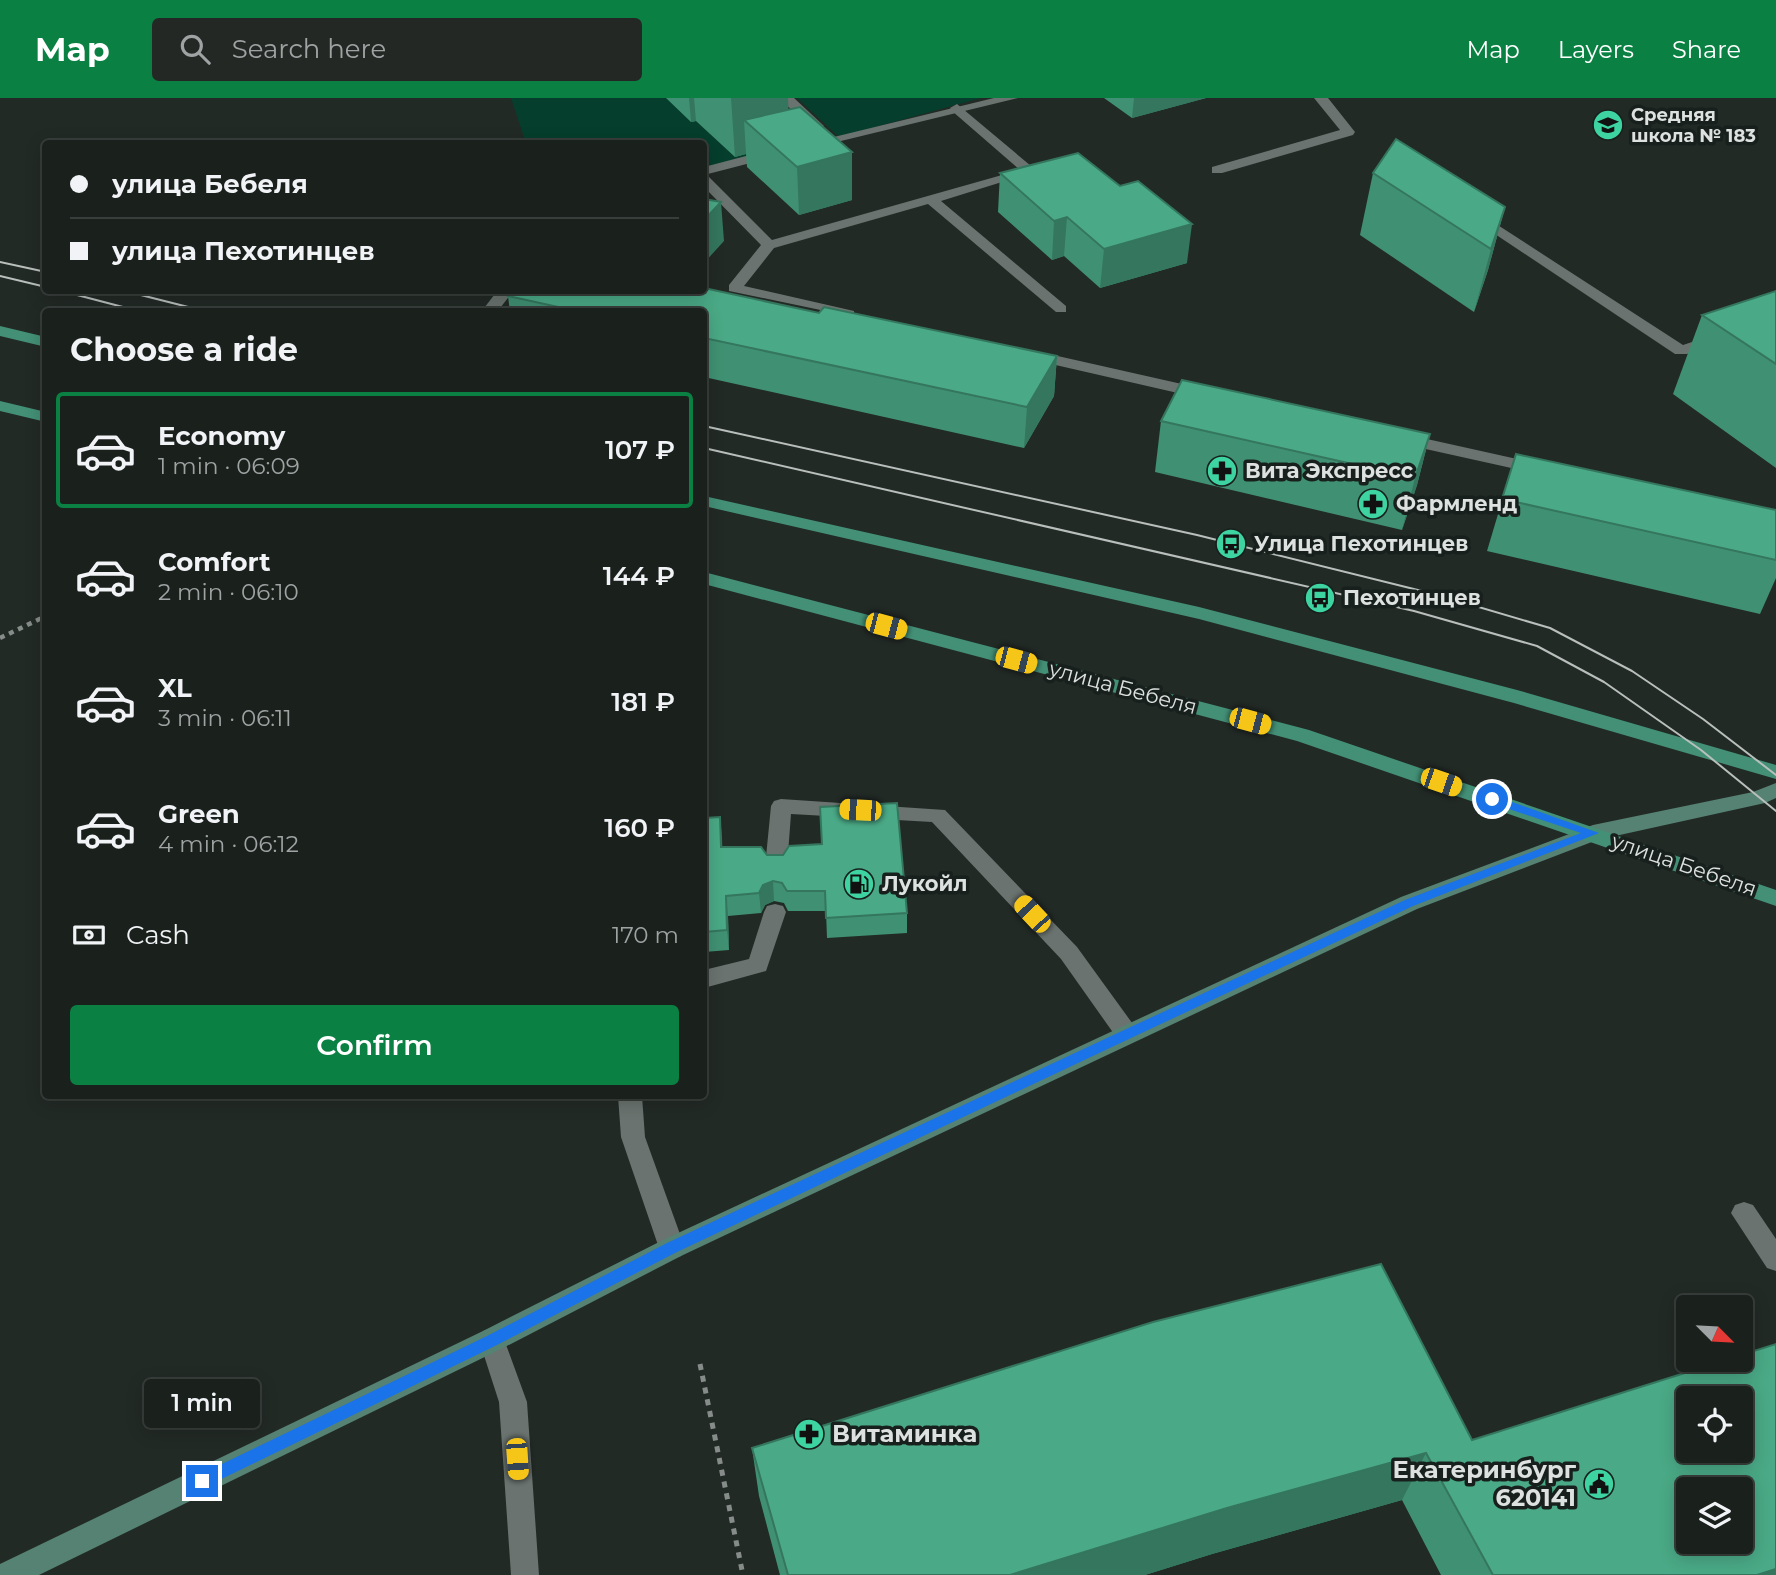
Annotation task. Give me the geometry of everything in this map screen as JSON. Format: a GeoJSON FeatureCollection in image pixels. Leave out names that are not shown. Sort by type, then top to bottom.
{"type":"FeatureCollection","features":[{"type":"Feature","properties":{"kind":"main road"},"geometry":{"type":"LineString","coordinates":[[0,331],[42,341]]}},
{"type":"Feature","properties":{"kind":"main road"},"geometry":{"type":"LineString","coordinates":[[0,405],[42,416]]}},
{"type":"Feature","properties":{"kind":"main road"},"geometry":{"type":"LineString","coordinates":[[707,501],[1199,613],[1517,697],[1776,772]]}},
{"type":"Feature","properties":{"kind":"main road","name":"улица Бебеля"},"geometry":{"type":"LineString","coordinates":[[707,579],[1302,735],[1776,898]]}},
{"type":"Feature","properties":{"kind":"main road"},"geometry":{"type":"LineString","coordinates":[[8,1575],[492,1340],[672,1248],[1409,903],[1593,833],[1758,798],[1776,790]]}},
{"type":"Feature","properties":{"kind":"street"},"geometry":{"type":"LineString","coordinates":[[786,98],[831,139]]}},
{"type":"Feature","properties":{"kind":"street"},"geometry":{"type":"LineString","coordinates":[[707,170],[957,108],[1011,98]]}},
{"type":"Feature","properties":{"kind":"street"},"geometry":{"type":"LineString","coordinates":[[1217,170],[1348,132],[1321,98]]}},
{"type":"Feature","properties":{"kind":"street"},"geometry":{"type":"LineString","coordinates":[[870,319],[734,288],[769,245],[1031,170],[957,108]]}},
{"type":"Feature","properties":{"kind":"street"},"geometry":{"type":"LineString","coordinates":[[707,183],[769,245]]}},
{"type":"Feature","properties":{"kind":"street"},"geometry":{"type":"LineString","coordinates":[[930,199],[1061,309]]}},
{"type":"Feature","properties":{"kind":"street"},"geometry":{"type":"LineString","coordinates":[[1461,206],[1681,351],[1734,334]]}},
{"type":"Feature","properties":{"kind":"street"},"geometry":{"type":"LineString","coordinates":[[491,308],[504,294]]}},
{"type":"Feature","properties":{"kind":"street"},"geometry":{"type":"LineString","coordinates":[[1019,352],[1223,398]]}},
{"type":"Feature","properties":{"kind":"street"},"geometry":{"type":"LineString","coordinates":[[1385,435],[1562,475]]}},
{"type":"Feature","properties":{"kind":"street"},"geometry":{"type":"LineString","coordinates":[[776,867],[781,806],[938,815],[1069,953],[1127,1034]]}},
{"type":"Feature","properties":{"kind":"street"},"geometry":{"type":"LineString","coordinates":[[707,978],[758,965],[775,912]]}},
{"type":"Feature","properties":{"kind":"street"},"geometry":{"type":"LineString","coordinates":[[630,1099],[633,1137],[672,1248]]}},
{"type":"Feature","properties":{"kind":"street"},"geometry":{"type":"LineString","coordinates":[[1744,1213],[1776,1260]]}},
{"type":"Feature","properties":{"kind":"street"},"geometry":{"type":"LineString","coordinates":[[492,1340],[513,1402],[525,1575]]}},
{"type":"Feature","properties":{"kind":"path"},"geometry":{"type":"LineString","coordinates":[[0,638],[42,619]]}},
{"type":"Feature","properties":{"kind":"path"},"geometry":{"type":"LineString","coordinates":[[700,1364],[743,1575]]}},
{"type":"Feature","properties":{"kind":"green space"},"geometry":{"type":"Polygon","coordinates":[[[511,98],[680,98],[752,159],[707,171],[707,140],[525,140],[511,98]]]}},
{"type":"Feature","properties":{"kind":"green space"},"geometry":{"type":"Polygon","coordinates":[[[797,98],[981,98],[839,137],[797,98]]]}},
{"type":"Feature","properties":{"kind":"building"},"geometry":{"type":"Polygon","coordinates":[[[800,107],[852,152],[797,167],[744,120],[800,107]]]}},
{"type":"Feature","properties":{"kind":"building"},"geometry":{"type":"Polygon","coordinates":[[[1396,139],[1505,207],[1491,249],[1373,173],[1396,139]]]}},
{"type":"Feature","properties":{"kind":"building"},"geometry":{"type":"Polygon","coordinates":[[[1078,153],[1120,186],[1138,181],[1192,224],[1104,249],[1067,217],[1054,221],[1000,173],[1078,153]]]}},
{"type":"Feature","properties":{"kind":"building"},"geometry":{"type":"Polygon","coordinates":[[[707,200],[721,202],[707,217],[707,200]]]}},
{"type":"Feature","properties":{"kind":"building"},"geometry":{"type":"Polygon","coordinates":[[[707,289],[819,313],[824,307],[1057,356],[1027,407],[707,339],[707,308],[563,308],[508,296],[707,294],[707,289]]]}},
{"type":"Feature","properties":{"kind":"building"},"geometry":{"type":"Polygon","coordinates":[[[1776,291],[1776,364],[1702,315],[1776,291]]]}},
{"type":"Feature","properties":{"kind":"building"},"geometry":{"type":"Polygon","coordinates":[[[1182,380],[1430,434],[1415,478],[1161,421],[1182,380]]]}},
{"type":"Feature","properties":{"kind":"building"},"geometry":{"type":"Polygon","coordinates":[[[1516,454],[1776,510],[1776,560],[1502,499],[1516,454]]]}},
{"type":"Feature","properties":{"kind":"building"},"geometry":{"type":"Polygon","coordinates":[[[897,803],[907,913],[826,918],[825,891],[787,891],[782,883],[773,881],[763,885],[759,893],[726,896],[727,930],[707,932],[707,818],[720,817],[721,847],[761,847],[767,855],[783,855],[789,846],[822,844],[820,807],[897,803]]]}},
{"type":"Feature","properties":{"kind":"building"},"geometry":{"type":"Polygon","coordinates":[[[1381,1264],[1472,1440],[1688,1372],[1754,1372],[1754,1351],[1776,1344],[1776,1569],[1757,1575],[1493,1575],[1426,1453],[1227,1508],[1010,1575],[788,1575],[752,1448],[1153,1322],[1381,1264]]]}},
{"type":"Feature","properties":{"kind":"tram line"},"geometry":{"type":"LineString","coordinates":[[0,262],[42,271]]}},
{"type":"Feature","properties":{"kind":"tram line"},"geometry":{"type":"LineString","coordinates":[[0,276],[42,286]]}},
{"type":"Feature","properties":{"kind":"tram line"},"geometry":{"type":"LineString","coordinates":[[73,294],[127,308]]}},
{"type":"Feature","properties":{"kind":"tram line"},"geometry":{"type":"LineString","coordinates":[[137,294],[192,308]]}},
{"type":"Feature","properties":{"kind":"tram line"},"geometry":{"type":"LineString","coordinates":[[707,427],[1197,535],[1438,595],[1550,628],[1632,671],[1703,719],[1776,775]]}},
{"type":"Feature","properties":{"kind":"tram line"},"geometry":{"type":"LineString","coordinates":[[707,449],[1414,611],[1537,646],[1604,682],[1701,750],[1776,811]]}},
{"type":"Feature","properties":{"kind":"place","name":"Средняя школа № 183"},"geometry":{"type":"Point","coordinates":[1608,125]}},
{"type":"Feature","properties":{"kind":"place","name":"Вита Экспресс"},"geometry":{"type":"Point","coordinates":[1222,471]}},
{"type":"Feature","properties":{"kind":"place","name":"Фармленд"},"geometry":{"type":"Point","coordinates":[1373,504]}},
{"type":"Feature","properties":{"kind":"place","name":"Улица Пехотинцев"},"geometry":{"type":"Point","coordinates":[1231,544]}},
{"type":"Feature","properties":{"kind":"place","name":"Пехотинцев"},"geometry":{"type":"Point","coordinates":[1320,598]}},
{"type":"Feature","properties":{"kind":"place","name":"Лукойл"},"geometry":{"type":"Point","coordinates":[859,884]}},
{"type":"Feature","properties":{"kind":"place","name":"Витаминка"},"geometry":{"type":"Point","coordinates":[809,1434]}},
{"type":"Feature","properties":{"kind":"place","name":"Екатеринбург 620141"},"geometry":{"type":"Point","coordinates":[1599,1484]}},
{"type":"Feature","properties":{"kind":"route"},"geometry":{"type":"LineString","coordinates":[[202,1481],[492,1340],[672,1248],[1127,1034],[1409,903],[1593,833],[1492,799]]}}]}
